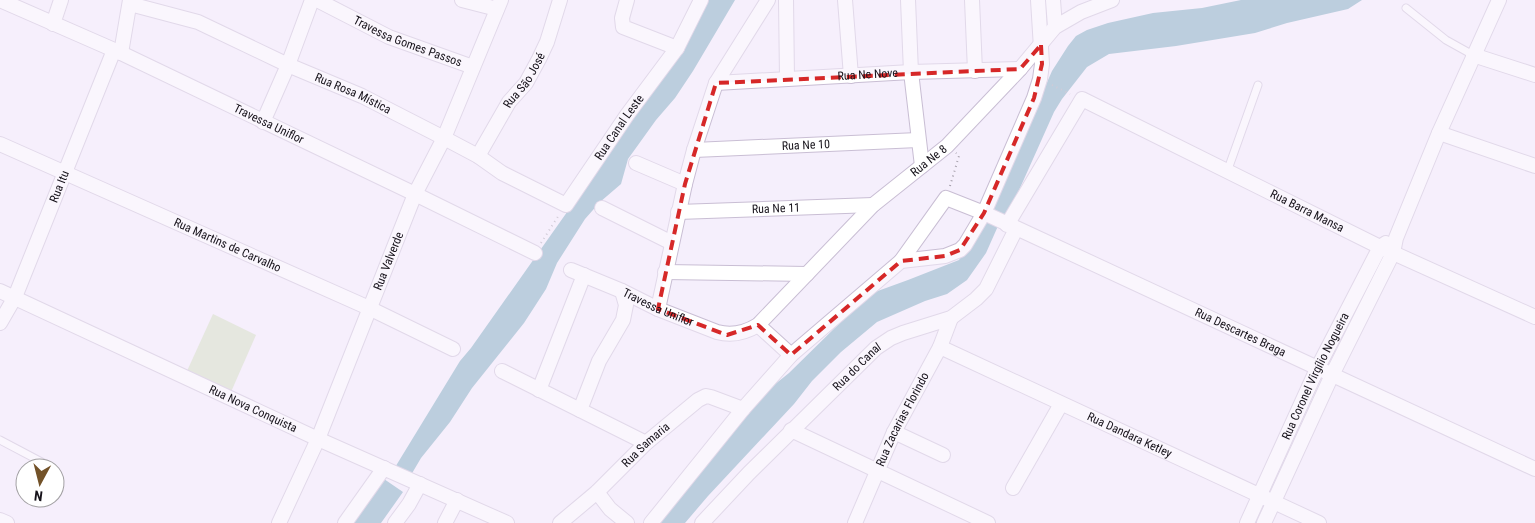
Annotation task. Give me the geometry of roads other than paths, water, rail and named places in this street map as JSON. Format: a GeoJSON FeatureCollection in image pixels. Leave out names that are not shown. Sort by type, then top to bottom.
{"type":"FeatureCollection","features":[{"type":"Feature","properties":{"kind":"street","name":"Travessa Uniflor"},"geometry":{"type":"LineString","coordinates":[[0,0],[117,51],[416,194],[534,253]]}},
{"type":"Feature","properties":{"kind":"street"},"geometry":{"type":"LineString","coordinates":[[53,24],[61,0]]}},
{"type":"Feature","properties":{"kind":"street"},"geometry":{"type":"LineString","coordinates":[[263,122],[288,65],[312,0]]}},
{"type":"Feature","properties":{"kind":"street","name":"Travessa Gomes Passos"},"geometry":{"type":"LineString","coordinates":[[317,0],[390,37],[473,67]]}},
{"type":"Feature","properties":{"kind":"street"},"geometry":{"type":"LineString","coordinates":[[462,0],[499,4]]}},
{"type":"Feature","properties":{"kind":"street","name":"Rua São José"},"geometry":{"type":"LineString","coordinates":[[478,156],[509,102],[526,83],[539,59],[547,42],[560,0]]}},
{"type":"Feature","properties":{"kind":"street"},"geometry":{"type":"LineString","coordinates":[[627,0],[622,18],[623,27],[677,48]]}},
{"type":"Feature","properties":{"kind":"street","name":"Rua Canal Leste"},"geometry":{"type":"LineString","coordinates":[[566,205],[627,115],[677,48],[701,0]]}},
{"type":"Feature","properties":{"kind":"street"},"geometry":{"type":"LineString","coordinates":[[658,310],[685,184],[716,83],[768,0]]}},
{"type":"Feature","properties":{"kind":"street"},"geometry":{"type":"LineString","coordinates":[[786,0],[787,78]]}},
{"type":"Feature","properties":{"kind":"street"},"geometry":{"type":"LineString","coordinates":[[845,0],[851,76]]}},
{"type":"Feature","properties":{"kind":"street"},"geometry":{"type":"LineString","coordinates":[[908,0],[911,72],[922,166]]}},
{"type":"Feature","properties":{"kind":"street"},"geometry":{"type":"LineString","coordinates":[[972,0],[974,71]]}},
{"type":"Feature","properties":{"kind":"street"},"geometry":{"type":"LineString","coordinates":[[651,523],[743,409],[791,355],[901,261],[945,256],[960,250],[965,245],[984,213],[1034,98],[1040,79],[1042,64],[1038,0]]}},
{"type":"Feature","properties":{"kind":"street"},"geometry":{"type":"LineString","coordinates":[[1053,0],[1055,27]]}},
{"type":"Feature","properties":{"kind":"street","name":"Rua Ne 8"},"geometry":{"type":"LineString","coordinates":[[753,328],[873,206],[947,146],[1020,69],[1055,27],[1081,12],[1112,0]]}},
{"type":"Feature","properties":{"kind":"street","name":"Rua Coronel Virgílio Nogueira"},"geometry":{"type":"LineString","coordinates":[[1264,523],[1332,375],[1393,253],[1396,238],[1439,133],[1499,0]]}},
{"type":"Feature","properties":{"kind":"street","name":"Rua Rosa Mística"},"geometry":{"type":"LineString","coordinates":[[130,2],[198,22],[288,65],[362,96],[478,156],[502,173],[566,205]]}},
{"type":"Feature","properties":{"kind":"street","name":"Rua Itu"},"geometry":{"type":"LineString","coordinates":[[0,323],[15,297],[117,51],[130,2]]}},
{"type":"Feature","properties":{"kind":"street","name":"Rua Valverde"},"geometry":{"type":"LineString","coordinates":[[279,523],[318,439],[416,194],[444,138],[499,4]]}},
{"type":"Feature","properties":{"kind":"street"},"geometry":{"type":"LineString","coordinates":[[1473,56],[1535,75]]}},
{"type":"Feature","properties":{"kind":"street","name":"Rua Ne Nove"},"geometry":{"type":"LineString","coordinates":[[716,83],[911,72],[1020,69]]}},
{"type":"Feature","properties":{"kind":"street","name":"Rua Barra Mansa"},"geometry":{"type":"LineString","coordinates":[[1078,98],[1380,247],[1535,317]]}},
{"type":"Feature","properties":{"kind":"street","name":"Rua do Canal"},"geometry":{"type":"LineString","coordinates":[[702,523],[791,430],[876,348],[903,333],[951,318],[968,306],[986,289],[1012,227],[1078,98]]}},
{"type":"Feature","properties":{"kind":"street"},"geometry":{"type":"LineString","coordinates":[[1439,133],[1535,166]]}},
{"type":"Feature","properties":{"kind":"street","name":"Rua Ne 10"},"geometry":{"type":"LineString","coordinates":[[694,150],[918,140]]}},
{"type":"Feature","properties":{"kind":"street","name":"Rua Martins de Carvalho"},"geometry":{"type":"LineString","coordinates":[[0,144],[369,308],[453,349]]}},
{"type":"Feature","properties":{"kind":"street"},"geometry":{"type":"LineString","coordinates":[[636,163],[685,184]]}},
{"type":"Feature","properties":{"kind":"street","name":"Rua Descartes Braga"},"geometry":{"type":"LineString","coordinates":[[901,261],[946,198],[984,213],[1535,469]]}},
{"type":"Feature","properties":{"kind":"street","name":"Rua Ne 11"},"geometry":{"type":"LineString","coordinates":[[678,212],[873,206]]}},
{"type":"Feature","properties":{"kind":"street"},"geometry":{"type":"LineString","coordinates":[[602,208],[672,243]]}},
{"type":"Feature","properties":{"kind":"street"},"geometry":{"type":"LineString","coordinates":[[1380,247],[1396,238]]}},
{"type":"Feature","properties":{"kind":"street","name":"Rua Coronel Virgílio Nogueira"},"geometry":{"type":"LineString","coordinates":[[1247,523],[1317,369],[1380,247]]}},
{"type":"Feature","properties":{"kind":"street","name":"Travessa Uniflor"},"geometry":{"type":"LineString","coordinates":[[539,390],[578,272],[622,291],[658,310],[726,335],[753,328]]}},
{"type":"Feature","properties":{"kind":"street"},"geometry":{"type":"LineString","coordinates":[[665,272],[807,274]]}},
{"type":"Feature","properties":{"kind":"street","name":"Rua Nova Conquista"},"geometry":{"type":"LineString","coordinates":[[0,291],[318,439],[507,523]]}},
{"type":"Feature","properties":{"kind":"street"},"geometry":{"type":"LineString","coordinates":[[580,410],[599,361],[623,320],[626,305],[622,291]]}},
{"type":"Feature","properties":{"kind":"street","name":"Rua Zacarias Florindo"},"geometry":{"type":"LineString","coordinates":[[855,523],[894,432],[940,347],[951,318]]}},
{"type":"Feature","properties":{"kind":"street"},"geometry":{"type":"LineString","coordinates":[[753,328],[791,355]]}},
{"type":"Feature","properties":{"kind":"street","name":"Rua Dandara Ketley"},"geometry":{"type":"LineString","coordinates":[[940,347],[1319,523]]}},
{"type":"Feature","properties":{"kind":"street"},"geometry":{"type":"LineString","coordinates":[[502,371],[646,443]]}},
{"type":"Feature","properties":{"kind":"street","name":"Rua Samaria"},"geometry":{"type":"LineString","coordinates":[[560,523],[597,492],[646,443],[702,397],[711,397],[743,409]]}},
{"type":"Feature","properties":{"kind":"street"},"geometry":{"type":"LineString","coordinates":[[1013,488],[1061,404]]}},
{"type":"Feature","properties":{"kind":"street"},"geometry":{"type":"LineString","coordinates":[[791,430],[988,523]]}},
{"type":"Feature","properties":{"kind":"street"},"geometry":{"type":"LineString","coordinates":[[894,432],[943,454]]}},
{"type":"Feature","properties":{"kind":"street"},"geometry":{"type":"LineString","coordinates":[[345,523],[384,468]]}},
{"type":"Feature","properties":{"kind":"street"},"geometry":{"type":"LineString","coordinates":[[395,523],[409,504],[420,484]]}},
{"type":"Feature","properties":{"kind":"street"},"geometry":{"type":"LineString","coordinates":[[597,492],[610,509],[627,523]]}},
{"type":"Feature","properties":{"kind":"street"},"geometry":{"type":"LineString","coordinates":[[445,523],[457,500]]}},
{"type":"Feature","properties":{"kind":"street"},"geometry":{"type":"LineString","coordinates":[[0,520],[7,523]]}},
{"type":"Feature","properties":{"kind":"lane"},"geometry":{"type":"LineString","coordinates":[[1406,8],[1446,40],[1473,56]]}},
{"type":"Feature","properties":{"kind":"lane"},"geometry":{"type":"LineString","coordinates":[[1227,172],[1258,85]]}},
{"type":"Feature","properties":{"kind":"lane"},"geometry":{"type":"LineString","coordinates":[[0,440],[34,458]]}},
{"type":"Feature","properties":{"kind":"water"},"geometry":{"type":"Polygon","coordinates":[[[709,0],[735,0],[675,98],[656,120],[628,159],[621,184],[600,202],[585,219],[557,263],[546,289],[524,323],[472,388],[450,422],[421,458],[411,475],[394,469],[460,361],[577,198],[709,0]]]}},
{"type":"Feature","properties":{"kind":"water"},"geometry":{"type":"Polygon","coordinates":[[[1241,0],[1362,0],[1348,9],[1287,23],[1255,33],[1176,46],[1109,54],[1087,67],[1062,99],[1054,112],[1012,206],[1003,218],[990,212],[1052,71],[1076,36],[1108,23],[1153,13],[1202,8],[1241,0]]]}},
{"type":"Feature","properties":{"kind":"water"},"geometry":{"type":"Polygon","coordinates":[[[984,219],[998,226],[986,253],[967,280],[947,294],[925,301],[877,322],[841,352],[812,381],[794,404],[685,523],[654,523],[727,440],[764,393],[789,373],[846,317],[875,292],[959,260],[984,219]]]}},
{"type":"Feature","properties":{"kind":"water"},"geometry":{"type":"Polygon","coordinates":[[[384,479],[403,492],[381,523],[351,523],[384,479]]]}}]}
